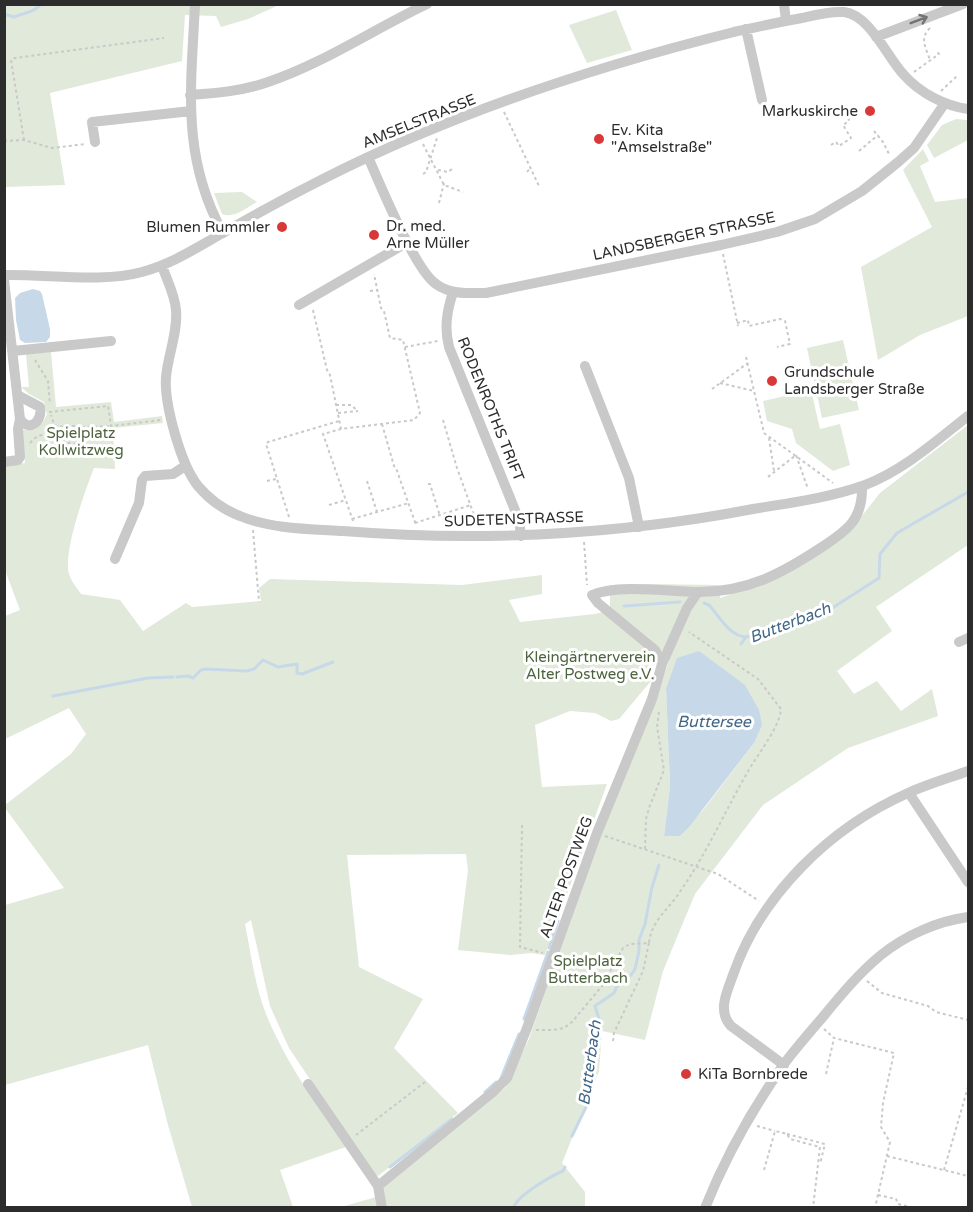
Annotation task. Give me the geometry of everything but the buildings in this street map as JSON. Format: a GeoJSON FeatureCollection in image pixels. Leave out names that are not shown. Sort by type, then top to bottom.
{"type":"FeatureCollection","features":[{"type":"Feature","properties":{"kind":"street"},"geometry":{"type":"LineString","coordinates":[[195,4],[190,95],[194,159],[212,213],[223,233]]}},
{"type":"Feature","properties":{"kind":"street"},"geometry":{"type":"LineString","coordinates":[[190,95],[222,93],[267,83],[323,58],[427,4]]}},
{"type":"Feature","properties":{"kind":"street"},"geometry":{"type":"LineString","coordinates":[[784,4],[786,21]]}},
{"type":"Feature","properties":{"kind":"street"},"geometry":{"type":"LineString","coordinates":[[876,37],[963,4]]}},
{"type":"Feature","properties":{"kind":"street"},"geometry":{"type":"LineString","coordinates":[[859,11],[891,60],[906,78],[945,103],[969,109]]}},
{"type":"Feature","properties":{"kind":"street","name":"AMSELSTRASSE"},"geometry":{"type":"LineString","coordinates":[[4,275],[108,277],[140,273],[195,251],[223,233],[368,157],[501,104],[656,53],[746,29],[831,12],[859,11]]}},
{"type":"Feature","properties":{"kind":"street"},"geometry":{"type":"LineString","coordinates":[[746,29],[762,100]]}},
{"type":"Feature","properties":{"kind":"street","name":"LANDSBERGER STRASSE"},"geometry":{"type":"LineString","coordinates":[[453,292],[486,293],[507,289],[721,245],[777,232],[815,219],[862,191],[897,164],[914,148],[945,103]]}},
{"type":"Feature","properties":{"kind":"street"},"geometry":{"type":"LineString","coordinates":[[95,142],[92,122],[191,111]]}},
{"type":"Feature","properties":{"kind":"street"},"geometry":{"type":"LineString","coordinates":[[368,157],[408,242],[429,277],[435,284],[453,292]]}},
{"type":"Feature","properties":{"kind":"street"},"geometry":{"type":"LineString","coordinates":[[299,305],[408,242]]}},
{"type":"Feature","properties":{"kind":"street","name":"SUDETENSTRASSE"},"geometry":{"type":"LineString","coordinates":[[162,266],[176,311],[166,380],[172,418],[185,466],[199,487],[212,500],[225,509],[253,521],[419,536],[521,536],[639,527],[717,516],[862,486]]}},
{"type":"Feature","properties":{"kind":"street"},"geometry":{"type":"LineString","coordinates":[[4,280],[7,329],[19,396],[20,419],[18,429],[20,457],[18,460],[4,462]]}},
{"type":"Feature","properties":{"kind":"street","name":"RODENROTHS TRIFT"},"geometry":{"type":"LineString","coordinates":[[453,292],[446,319],[447,339],[519,520],[521,536]]}},
{"type":"Feature","properties":{"kind":"street"},"geometry":{"type":"LineString","coordinates":[[12,351],[111,341]]}},
{"type":"Feature","properties":{"kind":"street"},"geometry":{"type":"LineString","coordinates":[[585,366],[629,478],[639,527]]}},
{"type":"Feature","properties":{"kind":"street"},"geometry":{"type":"LineString","coordinates":[[19,396],[46,412],[34,424],[28,426],[20,419]]}},
{"type":"Feature","properties":{"kind":"street"},"geometry":{"type":"LineString","coordinates":[[662,664],[656,650],[598,603],[592,595],[602,591],[698,592],[740,588],[766,580],[829,543],[857,518],[861,507],[862,486],[895,470],[969,416]]}},
{"type":"Feature","properties":{"kind":"street"},"geometry":{"type":"LineString","coordinates":[[115,559],[139,503],[142,480],[149,474],[173,474],[185,466]]}},
{"type":"Feature","properties":{"kind":"street","name":"ALTER POSTWEG"},"geometry":{"type":"LineString","coordinates":[[378,1186],[494,1092],[507,1078],[597,833],[652,699],[662,664],[691,600],[698,592]]}},
{"type":"Feature","properties":{"kind":"street"},"geometry":{"type":"LineString","coordinates":[[784,1065],[731,1026],[727,1022],[723,1008],[736,968],[769,907],[816,852],[844,829],[909,793],[969,771]]}},
{"type":"Feature","properties":{"kind":"street"},"geometry":{"type":"LineString","coordinates":[[909,793],[969,882]]}},
{"type":"Feature","properties":{"kind":"street"},"geometry":{"type":"LineString","coordinates":[[705,1208],[747,1124],[784,1065],[843,992],[882,955],[920,931],[941,923],[969,917]]}},
{"type":"Feature","properties":{"kind":"street"},"geometry":{"type":"LineString","coordinates":[[308,1084],[378,1186],[382,1208]]}},
{"type":"Feature","properties":{"kind":"path"},"geometry":{"type":"LineString","coordinates":[[930,60],[923,39],[924,33],[941,24],[938,13]]}},
{"type":"Feature","properties":{"kind":"path"},"geometry":{"type":"LineString","coordinates":[[24,140],[11,60],[164,38]]}},
{"type":"Feature","properties":{"kind":"path"},"geometry":{"type":"LineString","coordinates":[[906,78],[939,54],[938,52]]}},
{"type":"Feature","properties":{"kind":"path"},"geometry":{"type":"LineString","coordinates":[[934,97],[956,75]]}},
{"type":"Feature","properties":{"kind":"path"},"geometry":{"type":"LineString","coordinates":[[501,104],[539,186]]}},
{"type":"Feature","properties":{"kind":"path"},"geometry":{"type":"LineString","coordinates":[[831,145],[836,142],[839,146],[851,138],[843,125],[849,121],[848,116]]}},
{"type":"Feature","properties":{"kind":"path"},"geometry":{"type":"LineString","coordinates":[[423,174],[431,159],[440,127]]}},
{"type":"Feature","properties":{"kind":"path"},"geometry":{"type":"LineString","coordinates":[[874,131],[897,164]]}},
{"type":"Feature","properties":{"kind":"path"},"geometry":{"type":"LineString","coordinates":[[859,151],[878,135]]}},
{"type":"Feature","properties":{"kind":"path"},"geometry":{"type":"LineString","coordinates":[[419,136],[444,183],[463,192]]}},
{"type":"Feature","properties":{"kind":"path"},"geometry":{"type":"LineString","coordinates":[[513,141],[515,137]]}},
{"type":"Feature","properties":{"kind":"path"},"geometry":{"type":"LineString","coordinates":[[4,141],[24,140],[52,148],[95,142]]}},
{"type":"Feature","properties":{"kind":"path"},"geometry":{"type":"LineString","coordinates":[[527,172],[531,167]]}},
{"type":"Feature","properties":{"kind":"path"},"geometry":{"type":"LineString","coordinates":[[437,170],[448,172],[452,170]]}},
{"type":"Feature","properties":{"kind":"path"},"geometry":{"type":"LineString","coordinates":[[439,203],[444,183]]}},
{"type":"Feature","properties":{"kind":"path"},"geometry":{"type":"LineString","coordinates":[[721,245],[738,324],[748,321],[749,326],[780,319],[785,321],[790,344],[777,347]]}},
{"type":"Feature","properties":{"kind":"path"},"geometry":{"type":"LineString","coordinates":[[355,532],[323,434],[341,429],[414,420],[420,413],[404,340],[390,338],[372,263]]}},
{"type":"Feature","properties":{"kind":"path"},"geometry":{"type":"LineString","coordinates":[[370,291],[377,290]]}},
{"type":"Feature","properties":{"kind":"path"},"geometry":{"type":"LineString","coordinates":[[310,298],[341,429]]}},
{"type":"Feature","properties":{"kind":"path"},"geometry":{"type":"LineString","coordinates":[[405,347],[447,339]]}},
{"type":"Feature","properties":{"kind":"path"},"geometry":{"type":"LineString","coordinates":[[33,350],[39,368],[48,381],[46,412],[58,427],[82,428],[89,425],[100,428],[172,418]]}},
{"type":"Feature","properties":{"kind":"path"},"geometry":{"type":"LineString","coordinates":[[748,357],[764,433],[841,491]]}},
{"type":"Feature","properties":{"kind":"path"},"geometry":{"type":"LineString","coordinates":[[712,389],[748,363]]}},
{"type":"Feature","properties":{"kind":"path"},"geometry":{"type":"LineString","coordinates":[[720,383],[754,391]]}},
{"type":"Feature","properties":{"kind":"path"},"geometry":{"type":"LineString","coordinates":[[336,405],[351,405],[358,411],[338,413]]}},
{"type":"Feature","properties":{"kind":"path"},"geometry":{"type":"LineString","coordinates":[[46,412],[108,406],[111,426]]}},
{"type":"Feature","properties":{"kind":"path"},"geometry":{"type":"LineString","coordinates":[[443,420],[481,537]]}},
{"type":"Feature","properties":{"kind":"path"},"geometry":{"type":"LineString","coordinates":[[290,526],[280,484],[277,483],[266,444],[339,421]]}},
{"type":"Feature","properties":{"kind":"path"},"geometry":{"type":"LineString","coordinates":[[381,424],[419,536]]}},
{"type":"Feature","properties":{"kind":"path"},"geometry":{"type":"LineString","coordinates":[[20,448],[27,447],[32,440],[45,433],[54,435],[62,442],[79,442],[84,435],[82,428]]}},
{"type":"Feature","properties":{"kind":"path"},"geometry":{"type":"LineString","coordinates":[[769,438],[774,472]]}},
{"type":"Feature","properties":{"kind":"path"},"geometry":{"type":"LineString","coordinates":[[768,477],[796,455]]}},
{"type":"Feature","properties":{"kind":"path"},"geometry":{"type":"LineString","coordinates":[[796,455],[812,498]]}},
{"type":"Feature","properties":{"kind":"path"},"geometry":{"type":"LineString","coordinates":[[267,481],[276,479]]}},
{"type":"Feature","properties":{"kind":"path"},"geometry":{"type":"LineString","coordinates":[[367,481],[377,512]]}},
{"type":"Feature","properties":{"kind":"path"},"geometry":{"type":"LineString","coordinates":[[428,484],[430,484],[440,516]]}},
{"type":"Feature","properties":{"kind":"path"},"geometry":{"type":"LineString","coordinates":[[328,505],[346,500]]}},
{"type":"Feature","properties":{"kind":"path"},"geometry":{"type":"LineString","coordinates":[[352,519],[409,503]]}},
{"type":"Feature","properties":{"kind":"path"},"geometry":{"type":"LineString","coordinates":[[415,523],[471,505]]}},
{"type":"Feature","properties":{"kind":"path"},"geometry":{"type":"LineString","coordinates":[[253,521],[259,602]]}},
{"type":"Feature","properties":{"kind":"path"},"geometry":{"type":"LineString","coordinates":[[584,532],[587,589],[592,595]]}},
{"type":"Feature","properties":{"kind":"path"},"geometry":{"type":"LineString","coordinates":[[613,1041],[614,1033],[643,971],[650,934],[657,919],[680,892],[711,842],[746,774],[780,720],[781,709],[758,679],[679,625]]}},
{"type":"Feature","properties":{"kind":"path"},"geometry":{"type":"LineString","coordinates":[[645,849],[646,819],[664,770],[657,727],[658,706],[652,699]]}},
{"type":"Feature","properties":{"kind":"path"},"geometry":{"type":"LineString","coordinates":[[522,825],[520,947],[543,953],[549,950],[554,951]]}},
{"type":"Feature","properties":{"kind":"path"},"geometry":{"type":"LineString","coordinates":[[597,833],[718,874],[769,907]]}},
{"type":"Feature","properties":{"kind":"path"},"geometry":{"type":"LineString","coordinates":[[527,1028],[553,1030],[564,1028],[572,1022],[602,986],[623,948],[630,944],[649,943]]}},
{"type":"Feature","properties":{"kind":"path"},"geometry":{"type":"LineString","coordinates":[[860,976],[882,993],[928,1006],[936,1012],[969,1020]]}},
{"type":"Feature","properties":{"kind":"path"},"geometry":{"type":"LineString","coordinates":[[818,1023],[834,1038],[894,1053],[880,1127],[891,1142],[875,1208]]}},
{"type":"Feature","properties":{"kind":"path"},"geometry":{"type":"LineString","coordinates":[[826,1074],[834,1038]]}},
{"type":"Feature","properties":{"kind":"path"},"geometry":{"type":"LineString","coordinates":[[348,1142],[425,1082]]}},
{"type":"Feature","properties":{"kind":"path"},"geometry":{"type":"LineString","coordinates":[[944,1170],[969,1087]]}},
{"type":"Feature","properties":{"kind":"path"},"geometry":{"type":"LineString","coordinates":[[747,1124],[787,1134],[790,1140],[820,1147],[818,1161],[820,1166],[813,1195],[815,1200],[813,1208]]}},
{"type":"Feature","properties":{"kind":"path"},"geometry":{"type":"LineString","coordinates":[[764,1170],[775,1131]]}},
{"type":"Feature","properties":{"kind":"path"},"geometry":{"type":"LineString","coordinates":[[887,1156],[969,1176]]}},
{"type":"Feature","properties":{"kind":"path"},"geometry":{"type":"LineString","coordinates":[[878,1195],[896,1199],[898,1204],[914,1208]]}},
{"type":"Feature","properties":{"kind":"green space"},"geometry":{"type":"Polygon","coordinates":[[[4,5],[279,5],[248,19],[221,27],[216,16],[185,15],[182,61],[50,93],[65,185],[5,187],[4,5]]]}},
{"type":"Feature","properties":{"kind":"green space"},"geometry":{"type":"Polygon","coordinates":[[[616,10],[632,50],[587,63],[569,25],[616,10]]]}},
{"type":"Feature","properties":{"kind":"green space"},"geometry":{"type":"Polygon","coordinates":[[[956,119],[968,120],[968,140],[934,158],[927,145],[942,125],[956,119]]]}},
{"type":"Feature","properties":{"kind":"green space"},"geometry":{"type":"Polygon","coordinates":[[[923,149],[929,161],[920,166],[935,202],[968,198],[968,316],[920,335],[878,360],[861,267],[932,227],[903,170],[923,149]]]}},
{"type":"Feature","properties":{"kind":"green space"},"geometry":{"type":"Polygon","coordinates":[[[242,192],[257,202],[235,214],[222,214],[214,193],[242,192]]]}},
{"type":"Feature","properties":{"kind":"green space"},"geometry":{"type":"Polygon","coordinates":[[[843,340],[859,410],[822,418],[807,348],[843,340]]]}},
{"type":"Feature","properties":{"kind":"green space"},"geometry":{"type":"Polygon","coordinates":[[[51,352],[56,407],[111,402],[114,422],[162,416],[163,423],[113,428],[115,469],[94,468],[85,491],[69,551],[69,574],[81,594],[120,600],[143,631],[186,603],[192,607],[261,601],[259,588],[270,579],[462,585],[542,575],[542,594],[509,600],[520,622],[595,614],[610,610],[610,585],[719,585],[720,598],[777,578],[857,522],[880,493],[968,425],[968,545],[876,607],[892,631],[837,671],[854,694],[877,681],[901,711],[932,689],[938,716],[848,748],[763,805],[695,894],[663,971],[645,1040],[602,1031],[599,1071],[562,1163],[585,1192],[585,1207],[341,1207],[376,1197],[388,1181],[505,1088],[529,1039],[602,828],[669,661],[652,645],[647,650],[651,681],[619,719],[611,721],[595,713],[570,711],[535,725],[542,787],[607,784],[545,955],[531,953],[511,955],[458,950],[468,870],[466,854],[347,855],[359,967],[423,999],[394,1048],[458,1113],[378,1176],[372,1172],[289,1048],[270,1006],[251,920],[245,924],[256,981],[266,1014],[292,1066],[346,1147],[280,1170],[293,1207],[192,1207],[148,1045],[5,1085],[5,905],[64,888],[5,805],[71,754],[86,734],[69,708],[5,739],[5,616],[20,610],[5,570],[5,465],[25,463],[21,430],[37,427],[47,414],[44,402],[21,387],[29,387],[26,354],[51,352]],[[666,689],[670,786],[664,836],[680,836],[704,809],[754,743],[666,689]]]}},
{"type":"Feature","properties":{"kind":"green space"},"geometry":{"type":"Polygon","coordinates":[[[811,390],[820,429],[840,424],[850,465],[833,471],[796,443],[792,429],[767,421],[763,401],[811,390]]]}},
{"type":"Feature","properties":{"kind":"water"},"geometry":{"type":"Polygon","coordinates":[[[33,289],[42,294],[50,337],[46,342],[25,343],[20,340],[15,298],[20,293],[33,289]]]}},
{"type":"Feature","properties":{"kind":"water","name":"Buttersee"},"geometry":{"type":"Polygon","coordinates":[[[699,651],[745,685],[759,710],[762,725],[754,743],[690,826],[680,836],[664,836],[670,786],[666,689],[677,658],[699,651]]]}},
{"type":"Feature","properties":{"kind":"waterway"},"geometry":{"type":"LineString","coordinates":[[4,14],[14,17],[32,11],[41,4]]}},
{"type":"Feature","properties":{"kind":"waterway","name":"Butterbach"},"geometry":{"type":"LineString","coordinates":[[741,644],[746,637],[795,624],[826,612],[879,578],[880,554],[897,533],[968,492]]}},
{"type":"Feature","properties":{"kind":"waterway"},"geometry":{"type":"LineString","coordinates":[[624,606],[680,602]]}},
{"type":"Feature","properties":{"kind":"waterway"},"geometry":{"type":"LineString","coordinates":[[704,603],[709,605],[730,630],[746,637]]}},
{"type":"Feature","properties":{"kind":"waterway"},"geometry":{"type":"LineString","coordinates":[[177,677],[193,678],[201,670],[206,669],[247,671],[254,669],[263,660],[278,667],[297,664],[297,673],[302,674],[333,662]]}},
{"type":"Feature","properties":{"kind":"waterway"},"geometry":{"type":"LineString","coordinates":[[53,696],[148,678],[173,677]]}},
{"type":"Feature","properties":{"kind":"waterway","name":"Butterbach"},"geometry":{"type":"LineString","coordinates":[[572,1136],[587,1105],[593,1058],[592,1028],[599,1019],[595,1006],[614,993],[617,986],[635,969],[639,940],[659,865]]}},
{"type":"Feature","properties":{"kind":"waterway"},"geometry":{"type":"LineString","coordinates":[[549,948],[558,921]]}},
{"type":"Feature","properties":{"kind":"waterway"},"geometry":{"type":"LineString","coordinates":[[524,1019],[548,952]]}},
{"type":"Feature","properties":{"kind":"waterway"},"geometry":{"type":"LineString","coordinates":[[501,1078],[519,1034]]}},
{"type":"Feature","properties":{"kind":"waterway"},"geometry":{"type":"LineString","coordinates":[[485,1092],[496,1082]]}},
{"type":"Feature","properties":{"kind":"waterway"},"geometry":{"type":"LineString","coordinates":[[390,1167],[452,1119]]}},
{"type":"Feature","properties":{"kind":"waterway","name":"Butterbach"},"geometry":{"type":"LineString","coordinates":[[513,1208],[521,1197],[543,1181],[563,1171],[565,1167]]}},
{"type":"Feature","properties":{"kind":"place","name":"Markuskirche"},"geometry":{"type":"Point","coordinates":[870,111]}},
{"type":"Feature","properties":{"kind":"place","name":"Ev. Kita \"Amselstraße\""},"geometry":{"type":"Point","coordinates":[599,139]}},
{"type":"Feature","properties":{"kind":"place","name":"Blumen Rummler"},"geometry":{"type":"Point","coordinates":[282,227]}},
{"type":"Feature","properties":{"kind":"place","name":"Dr. med. Arne Müller"},"geometry":{"type":"Point","coordinates":[374,235]}},
{"type":"Feature","properties":{"kind":"place","name":"Grundschule Landsberger Straße"},"geometry":{"type":"Point","coordinates":[772,381]}},
{"type":"Feature","properties":{"kind":"place","name":"KiTa Bornbrede"},"geometry":{"type":"Point","coordinates":[686,1074]}},
{"type":"Feature","properties":{"kind":"park label","name":"Spielplatz Kollwitzweg"},"geometry":{"type":"Point","coordinates":[81,442]}},
{"type":"Feature","properties":{"kind":"park label","name":"Kleingärtnerverein Alter Postweg e.V."},"geometry":{"type":"Point","coordinates":[590,666]}},
{"type":"Feature","properties":{"kind":"park label","name":"Spielplatz Butterbach"},"geometry":{"type":"Point","coordinates":[588,970]}}]}
